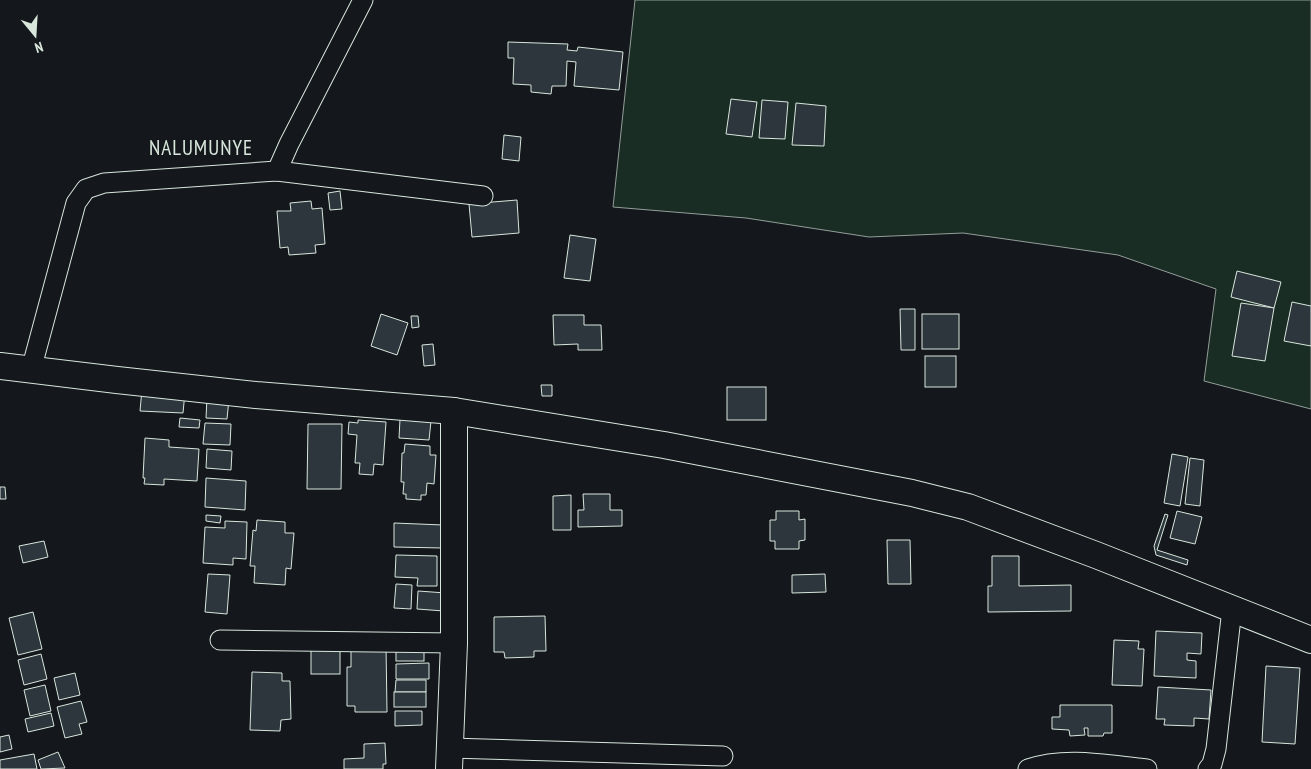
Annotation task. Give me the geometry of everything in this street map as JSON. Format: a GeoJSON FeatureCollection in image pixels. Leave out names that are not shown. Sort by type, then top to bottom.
{"type":"FeatureCollection","features":[{"type":"Feature","properties":{"kind":"street"},"geometry":{"type":"LineString","coordinates":[[277,171],[363,0]]}},
{"type":"Feature","properties":{"kind":"street"},"geometry":{"type":"LineString","coordinates":[[31,370],[76,203],[86,189],[104,183],[277,171],[483,196]]}},
{"type":"Feature","properties":{"kind":"street"},"geometry":{"type":"LineString","coordinates":[[0,366],[256,395],[454,411],[664,445],[912,493],[968,507],[1311,640]]}},
{"type":"Feature","properties":{"kind":"street"},"geometry":{"type":"LineString","coordinates":[[454,411],[454,643],[450,759],[723,756]]}},
{"type":"Feature","properties":{"kind":"street"},"geometry":{"type":"LineString","coordinates":[[1208,769],[1212,764],[1216,748],[1232,609]]}},
{"type":"Feature","properties":{"kind":"street"},"geometry":{"type":"LineString","coordinates":[[220,640],[454,643]]}},
{"type":"Feature","properties":{"kind":"street"},"geometry":{"type":"LineString","coordinates":[[1028,769],[1039,765],[1070,761],[1147,769]]}},
{"type":"Feature","properties":{"kind":"green space"},"geometry":{"type":"Polygon","coordinates":[[[635,0],[1311,0],[1311,409],[1204,381],[1216,289],[1118,255],[963,233],[869,237],[746,218],[613,207],[635,0]]]}},
{"type":"Feature","properties":{"kind":"building"},"geometry":{"type":"Polygon","coordinates":[[[508,42],[568,44],[567,50],[577,51],[578,47],[623,52],[619,90],[574,86],[576,62],[567,61],[566,86],[552,86],[551,94],[531,92],[531,85],[513,84],[514,58],[508,58],[508,42]]]}},
{"type":"Feature","properties":{"kind":"building"},"geometry":{"type":"Polygon","coordinates":[[[731,99],[757,102],[752,137],[726,134],[731,99]]]}},
{"type":"Feature","properties":{"kind":"building"},"geometry":{"type":"Polygon","coordinates":[[[762,100],[788,102],[785,139],[759,138],[762,100]]]}},
{"type":"Feature","properties":{"kind":"building"},"geometry":{"type":"Polygon","coordinates":[[[796,103],[826,106],[824,146],[792,145],[796,103]]]}},
{"type":"Feature","properties":{"kind":"building"},"geometry":{"type":"Polygon","coordinates":[[[504,135],[521,137],[519,161],[502,159],[504,135]]]}},
{"type":"Feature","properties":{"kind":"building"},"geometry":{"type":"Polygon","coordinates":[[[340,191],[342,209],[330,210],[328,193],[340,191]]]}},
{"type":"Feature","properties":{"kind":"building"},"geometry":{"type":"Polygon","coordinates":[[[517,200],[519,233],[472,237],[469,204],[517,200]]]}},
{"type":"Feature","properties":{"kind":"building"},"geometry":{"type":"Polygon","coordinates":[[[311,201],[312,209],[322,208],[325,244],[315,245],[316,253],[289,255],[288,247],[280,248],[277,211],[291,211],[290,203],[311,201]]]}},
{"type":"Feature","properties":{"kind":"building"},"geometry":{"type":"Polygon","coordinates":[[[570,235],[596,239],[590,281],[564,278],[570,235]]]}},
{"type":"Feature","properties":{"kind":"building"},"geometry":{"type":"Polygon","coordinates":[[[1237,271],[1281,282],[1274,308],[1231,297],[1237,271]]]}},
{"type":"Feature","properties":{"kind":"building"},"geometry":{"type":"Polygon","coordinates":[[[1292,302],[1311,306],[1311,346],[1284,341],[1292,302]]]}},
{"type":"Feature","properties":{"kind":"building"},"geometry":{"type":"Polygon","coordinates":[[[1241,303],[1274,308],[1265,361],[1232,356],[1241,303]]]}},
{"type":"Feature","properties":{"kind":"building"},"geometry":{"type":"Polygon","coordinates":[[[900,309],[915,309],[915,350],[901,350],[900,309]]]}},
{"type":"Feature","properties":{"kind":"building"},"geometry":{"type":"Polygon","coordinates":[[[381,314],[408,323],[397,355],[371,346],[381,314]]]}},
{"type":"Feature","properties":{"kind":"building"},"geometry":{"type":"Polygon","coordinates":[[[922,314],[959,314],[959,349],[922,349],[922,314]]]}},
{"type":"Feature","properties":{"kind":"building"},"geometry":{"type":"Polygon","coordinates":[[[553,315],[584,315],[584,325],[601,325],[602,350],[578,350],[578,344],[554,345],[553,315]]]}},
{"type":"Feature","properties":{"kind":"building"},"geometry":{"type":"Polygon","coordinates":[[[411,316],[418,316],[419,327],[412,328],[411,316]]]}},
{"type":"Feature","properties":{"kind":"building"},"geometry":{"type":"Polygon","coordinates":[[[433,344],[435,365],[424,366],[422,345],[433,344]]]}},
{"type":"Feature","properties":{"kind":"building"},"geometry":{"type":"Polygon","coordinates":[[[925,356],[956,356],[956,387],[925,387],[925,356]]]}},
{"type":"Feature","properties":{"kind":"building"},"geometry":{"type":"Polygon","coordinates":[[[541,385],[552,385],[552,396],[542,396],[541,385]]]}},
{"type":"Feature","properties":{"kind":"building"},"geometry":{"type":"Polygon","coordinates":[[[727,387],[766,387],[766,420],[727,420],[727,387]]]}},
{"type":"Feature","properties":{"kind":"building"},"geometry":{"type":"Polygon","coordinates":[[[142,389],[185,392],[183,413],[140,411],[142,389]]]}},
{"type":"Feature","properties":{"kind":"building"},"geometry":{"type":"Polygon","coordinates":[[[207,398],[229,399],[227,419],[206,418],[207,398]]]}},
{"type":"Feature","properties":{"kind":"building"},"geometry":{"type":"Polygon","coordinates":[[[180,418],[200,420],[199,428],[179,427],[180,418]]]}},
{"type":"Feature","properties":{"kind":"building"},"geometry":{"type":"Polygon","coordinates":[[[400,419],[431,421],[429,440],[399,438],[400,419]]]}},
{"type":"Feature","properties":{"kind":"building"},"geometry":{"type":"Polygon","coordinates":[[[358,420],[386,422],[383,465],[374,464],[373,475],[359,474],[360,463],[355,463],[357,435],[348,434],[349,422],[358,423],[358,420]]]}},
{"type":"Feature","properties":{"kind":"building"},"geometry":{"type":"Polygon","coordinates":[[[205,423],[231,424],[230,445],[203,444],[205,423]]]}},
{"type":"Feature","properties":{"kind":"building"},"geometry":{"type":"Polygon","coordinates":[[[308,424],[342,424],[341,489],[307,489],[308,424]]]}},
{"type":"Feature","properties":{"kind":"building"},"geometry":{"type":"Polygon","coordinates":[[[145,438],[169,440],[169,447],[199,449],[197,481],[164,479],[164,485],[144,484],[145,438]]]}},
{"type":"Feature","properties":{"kind":"building"},"geometry":{"type":"Polygon","coordinates":[[[405,444],[430,446],[430,455],[436,455],[434,484],[427,483],[426,495],[421,495],[421,500],[406,499],[406,494],[403,494],[404,482],[401,482],[402,453],[404,453],[405,444]]]}},
{"type":"Feature","properties":{"kind":"building"},"geometry":{"type":"Polygon","coordinates":[[[207,449],[232,451],[231,470],[206,468],[207,449]]]}},
{"type":"Feature","properties":{"kind":"building"},"geometry":{"type":"Polygon","coordinates":[[[1172,454],[1188,457],[1180,506],[1164,503],[1172,454]]]}},
{"type":"Feature","properties":{"kind":"building"},"geometry":{"type":"Polygon","coordinates":[[[1190,458],[1204,460],[1200,506],[1185,504],[1190,458]]]}},
{"type":"Feature","properties":{"kind":"building"},"geometry":{"type":"Polygon","coordinates":[[[206,478],[246,481],[245,510],[205,507],[206,478]]]}},
{"type":"Feature","properties":{"kind":"building"},"geometry":{"type":"Polygon","coordinates":[[[0,487],[5,487],[6,499],[0,499],[0,487]]]}},
{"type":"Feature","properties":{"kind":"building"},"geometry":{"type":"Polygon","coordinates":[[[583,494],[610,494],[610,510],[622,510],[622,526],[578,527],[578,510],[584,510],[583,494]]]}},
{"type":"Feature","properties":{"kind":"building"},"geometry":{"type":"Polygon","coordinates":[[[571,495],[571,530],[553,530],[553,496],[571,495]]]}},
{"type":"Feature","properties":{"kind":"building"},"geometry":{"type":"Polygon","coordinates":[[[776,511],[799,511],[799,520],[805,519],[805,540],[799,541],[799,549],[775,549],[775,541],[770,541],[770,520],[776,520],[776,511]]]}},
{"type":"Feature","properties":{"kind":"building"},"geometry":{"type":"Polygon","coordinates":[[[1177,511],[1202,517],[1195,544],[1170,538],[1177,511]]]}},
{"type":"Feature","properties":{"kind":"building"},"geometry":{"type":"Polygon","coordinates":[[[1165,514],[1168,515],[1157,550],[1188,560],[1187,565],[1156,555],[1154,546],[1165,514]]]}},
{"type":"Feature","properties":{"kind":"building"},"geometry":{"type":"Polygon","coordinates":[[[206,515],[221,516],[220,523],[206,521],[206,515]]]}},
{"type":"Feature","properties":{"kind":"building"},"geometry":{"type":"Polygon","coordinates":[[[257,520],[285,522],[285,533],[294,533],[291,569],[286,568],[285,585],[254,583],[255,566],[250,566],[253,530],[256,531],[257,520]]]}},
{"type":"Feature","properties":{"kind":"building"},"geometry":{"type":"Polygon","coordinates":[[[225,521],[247,522],[246,559],[233,558],[233,565],[203,563],[205,527],[225,528],[225,521]]]}},
{"type":"Feature","properties":{"kind":"building"},"geometry":{"type":"Polygon","coordinates":[[[394,523],[443,525],[443,548],[394,547],[394,523]]]}},
{"type":"Feature","properties":{"kind":"building"},"geometry":{"type":"Polygon","coordinates":[[[887,540],[910,540],[911,584],[888,584],[887,540]]]}},
{"type":"Feature","properties":{"kind":"building"},"geometry":{"type":"Polygon","coordinates":[[[44,541],[48,557],[23,563],[19,546],[44,541]]]}},
{"type":"Feature","properties":{"kind":"building"},"geometry":{"type":"Polygon","coordinates":[[[396,555],[437,556],[437,586],[417,586],[418,578],[395,577],[396,555]]]}},
{"type":"Feature","properties":{"kind":"building"},"geometry":{"type":"Polygon","coordinates":[[[992,556],[1019,556],[1019,586],[1071,585],[1071,611],[988,612],[988,586],[992,586],[992,556]]]}},
{"type":"Feature","properties":{"kind":"building"},"geometry":{"type":"Polygon","coordinates":[[[208,574],[230,575],[227,614],[205,612],[208,574]]]}},
{"type":"Feature","properties":{"kind":"building"},"geometry":{"type":"Polygon","coordinates":[[[825,574],[826,592],[792,593],[792,575],[825,574]]]}},
{"type":"Feature","properties":{"kind":"building"},"geometry":{"type":"Polygon","coordinates":[[[396,584],[412,585],[411,609],[394,608],[396,584]]]}},
{"type":"Feature","properties":{"kind":"building"},"geometry":{"type":"Polygon","coordinates":[[[418,591],[446,593],[444,611],[417,609],[418,591]]]}},
{"type":"Feature","properties":{"kind":"building"},"geometry":{"type":"Polygon","coordinates":[[[33,612],[42,649],[18,655],[9,618],[33,612]]]}},
{"type":"Feature","properties":{"kind":"building"},"geometry":{"type":"Polygon","coordinates":[[[545,616],[546,651],[534,651],[534,657],[505,658],[504,652],[494,652],[494,617],[545,616]]]}},
{"type":"Feature","properties":{"kind":"building"},"geometry":{"type":"Polygon","coordinates":[[[1156,631],[1202,633],[1201,654],[1187,653],[1187,660],[1196,661],[1196,678],[1154,676],[1156,631]]]}},
{"type":"Feature","properties":{"kind":"building"},"geometry":{"type":"Polygon","coordinates":[[[1114,640],[1139,641],[1138,649],[1144,649],[1142,686],[1112,685],[1114,640]]]}},
{"type":"Feature","properties":{"kind":"building"},"geometry":{"type":"Polygon","coordinates":[[[311,646],[340,646],[340,674],[311,674],[311,646]]]}},
{"type":"Feature","properties":{"kind":"building"},"geometry":{"type":"Polygon","coordinates":[[[386,646],[387,712],[355,712],[355,706],[347,706],[347,667],[351,667],[351,647],[386,646]]]}},
{"type":"Feature","properties":{"kind":"building"},"geometry":{"type":"Polygon","coordinates":[[[396,646],[424,646],[424,661],[396,661],[396,646]]]}},
{"type":"Feature","properties":{"kind":"building"},"geometry":{"type":"Polygon","coordinates":[[[41,654],[47,679],[24,685],[18,660],[41,654]]]}},
{"type":"Feature","properties":{"kind":"building"},"geometry":{"type":"Polygon","coordinates":[[[429,663],[429,679],[396,679],[396,664],[429,663]]]}},
{"type":"Feature","properties":{"kind":"building"},"geometry":{"type":"Polygon","coordinates":[[[1266,666],[1300,668],[1295,744],[1262,742],[1266,666]]]}},
{"type":"Feature","properties":{"kind":"building"},"geometry":{"type":"Polygon","coordinates":[[[252,672],[282,673],[282,681],[290,681],[291,719],[281,720],[280,731],[250,730],[252,672]]]}},
{"type":"Feature","properties":{"kind":"building"},"geometry":{"type":"Polygon","coordinates":[[[75,673],[80,695],[59,700],[54,678],[75,673]]]}},
{"type":"Feature","properties":{"kind":"building"},"geometry":{"type":"Polygon","coordinates":[[[396,680],[426,680],[426,692],[395,692],[396,680]]]}},
{"type":"Feature","properties":{"kind":"building"},"geometry":{"type":"Polygon","coordinates":[[[45,685],[51,711],[30,716],[24,690],[45,685]]]}},
{"type":"Feature","properties":{"kind":"building"},"geometry":{"type":"Polygon","coordinates":[[[1158,687],[1211,690],[1209,719],[1194,718],[1194,726],[1164,725],[1165,719],[1156,719],[1158,687]]]}},
{"type":"Feature","properties":{"kind":"building"},"geometry":{"type":"Polygon","coordinates":[[[394,692],[426,692],[426,707],[394,707],[394,692]]]}},
{"type":"Feature","properties":{"kind":"building"},"geometry":{"type":"Polygon","coordinates":[[[81,701],[87,722],[79,724],[82,734],[65,738],[57,707],[81,701]]]}},
{"type":"Feature","properties":{"kind":"building"},"geometry":{"type":"Polygon","coordinates":[[[1060,705],[1112,705],[1112,733],[1104,733],[1103,736],[1088,736],[1088,728],[1084,728],[1085,735],[1070,736],[1069,730],[1052,729],[1052,717],[1060,717],[1060,705]]]}},
{"type":"Feature","properties":{"kind":"building"},"geometry":{"type":"Polygon","coordinates":[[[395,711],[422,711],[422,725],[395,726],[395,711]]]}},
{"type":"Feature","properties":{"kind":"building"},"geometry":{"type":"Polygon","coordinates":[[[51,713],[54,726],[28,732],[25,719],[51,713]]]}},
{"type":"Feature","properties":{"kind":"building"},"geometry":{"type":"Polygon","coordinates":[[[9,735],[12,749],[0,752],[0,737],[9,735]]]}},
{"type":"Feature","properties":{"kind":"building"},"geometry":{"type":"Polygon","coordinates":[[[385,743],[386,764],[383,764],[383,769],[344,769],[344,759],[364,758],[364,744],[385,743]]]}},
{"type":"Feature","properties":{"kind":"building"},"geometry":{"type":"Polygon","coordinates":[[[58,752],[65,768],[41,769],[38,760],[58,752]]]}},
{"type":"Feature","properties":{"kind":"building"},"geometry":{"type":"Polygon","coordinates":[[[34,754],[37,769],[0,769],[0,760],[34,754]]]}},
{"type":"Feature","properties":{"kind":"district","name":"NALUMUNYE"},"geometry":{"type":"Point","coordinates":[201,147]}}]}
